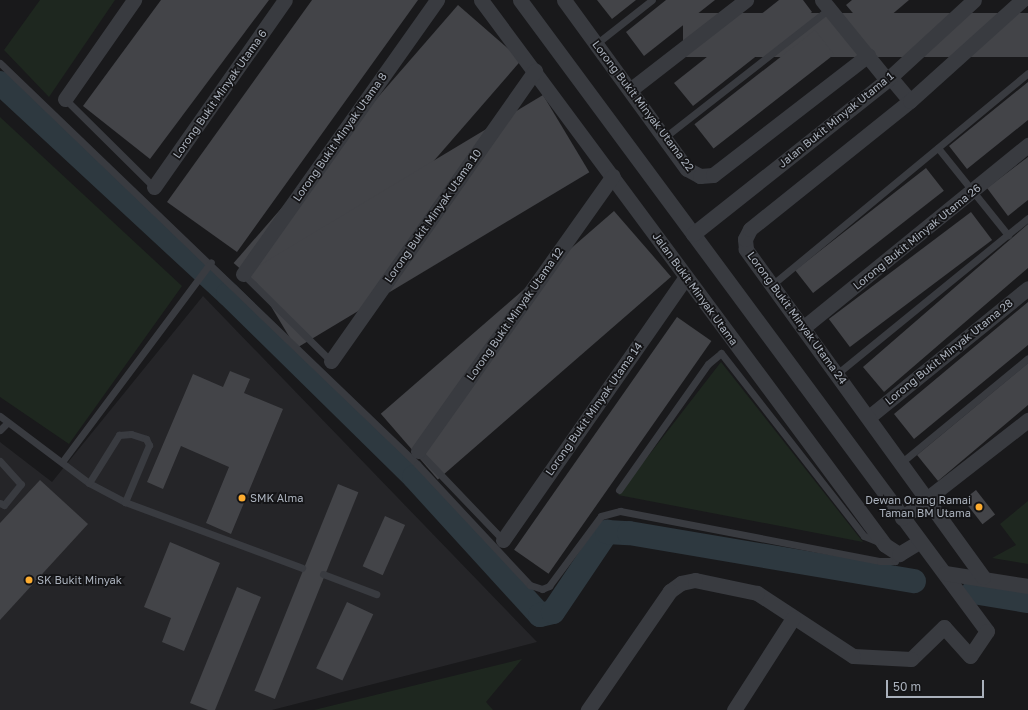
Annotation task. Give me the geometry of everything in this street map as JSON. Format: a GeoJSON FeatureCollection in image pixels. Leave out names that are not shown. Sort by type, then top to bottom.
{"type":"FeatureCollection","features":[{"type":"Feature","properties":{"kind":"street"},"geometry":{"type":"LineString","coordinates":[[65,99],[134,0]]}},
{"type":"Feature","properties":{"kind":"street","name":"Lorong Bukit Minyak Utama 6"},"geometry":{"type":"LineString","coordinates":[[154,188],[285,0]]}},
{"type":"Feature","properties":{"kind":"street","name":"Lorong Bukit Minyak Utama 8"},"geometry":{"type":"LineString","coordinates":[[243,274],[437,0]]}},
{"type":"Feature","properties":{"kind":"street","name":"Jalan Bukit Minyak Utama"},"geometry":{"type":"LineString","coordinates":[[481,0],[613,176],[885,545],[899,554]]}},
{"type":"Feature","properties":{"kind":"street"},"geometry":{"type":"LineString","coordinates":[[520,0],[919,542],[945,573],[987,631],[970,656],[944,627],[911,659],[853,656],[757,593],[739,587],[695,580],[681,583],[670,591],[588,710]]}},
{"type":"Feature","properties":{"kind":"street","name":"Lorong Bukit Minyak Utama 22"},"geometry":{"type":"LineString","coordinates":[[564,0],[692,173],[713,175],[868,55]]}},
{"type":"Feature","properties":{"kind":"street"},"geometry":{"type":"LineString","coordinates":[[630,90],[746,0]]}},
{"type":"Feature","properties":{"kind":"street","name":"Jalan Bukit Minyak Utama 1"},"geometry":{"type":"LineString","coordinates":[[693,234],[887,80],[974,0]]}},
{"type":"Feature","properties":{"kind":"street","name":"Lorong Bukit Minyak Utama 24"},"geometry":{"type":"LineString","coordinates":[[983,576],[870,416],[746,248],[750,228],[905,104],[1022,0]]}},
{"type":"Feature","properties":{"kind":"street"},"geometry":{"type":"LineString","coordinates":[[826,4],[868,55],[905,104]]}},
{"type":"Feature","properties":{"kind":"street","name":"Lorong Bukit Minyak Utama 10"},"geometry":{"type":"LineString","coordinates":[[331,361],[535,71]]}},
{"type":"Feature","properties":{"kind":"street","name":"Lorong Bukit Minyak Utama 26"},"geometry":{"type":"LineString","coordinates":[[804,327],[973,192],[1028,145]]}},
{"type":"Feature","properties":{"kind":"street","name":"Lorong Bukit Minyak Utama 12"},"geometry":{"type":"LineString","coordinates":[[418,451],[613,176]]}},
{"type":"Feature","properties":{"kind":"street","name":"Lorong Bukit Minyak Utama 14"},"geometry":{"type":"LineString","coordinates":[[503,540],[686,277]]}},
{"type":"Feature","properties":{"kind":"street","name":"Lorong Bukit Minyak Utama 28"},"geometry":{"type":"LineString","coordinates":[[870,416],[1028,288]]}},
{"type":"Feature","properties":{"kind":"street"},"geometry":{"type":"LineString","coordinates":[[902,518],[1027,423]]}},
{"type":"Feature","properties":{"kind":"street"},"geometry":{"type":"LineString","coordinates":[[899,554],[919,542]]}},
{"type":"Feature","properties":{"kind":"street"},"geometry":{"type":"LineString","coordinates":[[945,573],[983,576],[1028,586]]}},
{"type":"Feature","properties":{"kind":"street"},"geometry":{"type":"LineString","coordinates":[[734,710],[793,618]]}},
{"type":"Feature","properties":{"kind":"lane"},"geometry":{"type":"LineString","coordinates":[[596,44],[652,0]]}},
{"type":"Feature","properties":{"kind":"lane"},"geometry":{"type":"LineString","coordinates":[[665,138],[826,4]]}},
{"type":"Feature","properties":{"kind":"lane"},"geometry":{"type":"LineString","coordinates":[[0,64],[417,464],[530,585],[542,589],[549,586],[601,516],[620,511],[880,561],[895,561],[899,554]]}},
{"type":"Feature","properties":{"kind":"lane"},"geometry":{"type":"LineString","coordinates":[[773,284],[1028,73]]}},
{"type":"Feature","properties":{"kind":"lane"},"geometry":{"type":"LineString","coordinates":[[65,99],[154,188]]}},
{"type":"Feature","properties":{"kind":"lane"},"geometry":{"type":"LineString","coordinates":[[938,148],[1008,234]]}},
{"type":"Feature","properties":{"kind":"lane"},"geometry":{"type":"LineString","coordinates":[[838,373],[1028,218]]}},
{"type":"Feature","properties":{"kind":"lane"},"geometry":{"type":"LineString","coordinates":[[62,462],[195,281],[209,265]]}},
{"type":"Feature","properties":{"kind":"lane"},"geometry":{"type":"LineString","coordinates":[[243,274],[331,361]]}},
{"type":"Feature","properties":{"kind":"lane"},"geometry":{"type":"LineString","coordinates":[[619,490],[708,364],[721,353],[864,536],[885,545]]}},
{"type":"Feature","properties":{"kind":"lane"},"geometry":{"type":"LineString","coordinates":[[902,462],[1028,358]]}},
{"type":"Feature","properties":{"kind":"lane"},"geometry":{"type":"LineString","coordinates":[[0,416],[89,483],[125,502],[302,568]]}},
{"type":"Feature","properties":{"kind":"lane"},"geometry":{"type":"LineString","coordinates":[[0,430],[8,422]]}},
{"type":"Feature","properties":{"kind":"lane"},"geometry":{"type":"LineString","coordinates":[[89,483],[118,435],[131,434],[146,439],[149,445],[125,502]]}},
{"type":"Feature","properties":{"kind":"lane"},"geometry":{"type":"LineString","coordinates":[[418,451],[503,540]]}},
{"type":"Feature","properties":{"kind":"lane"},"geometry":{"type":"LineString","coordinates":[[0,461],[21,484],[4,505],[0,503]]}},
{"type":"Feature","properties":{"kind":"lane"},"geometry":{"type":"LineString","coordinates":[[323,574],[376,594]]}},
{"type":"Feature","properties":{"kind":"shaded area"},"geometry":{"type":"Polygon","coordinates":[[[40,0],[115,0],[49,97],[4,50],[40,0]]]}},
{"type":"Feature","properties":{"kind":"shaded area"},"geometry":{"type":"Polygon","coordinates":[[[0,117],[182,286],[69,444],[0,397],[0,117]]]}},
{"type":"Feature","properties":{"kind":"shaded area","name":"SMK Alma"},"geometry":{"type":"Polygon","coordinates":[[[203,296],[537,642],[272,710],[0,710],[0,442],[52,482],[203,296]]]}},
{"type":"Feature","properties":{"kind":"shaded area"},"geometry":{"type":"Polygon","coordinates":[[[721,362],[863,542],[618,495],[721,362]]]}},
{"type":"Feature","properties":{"kind":"shaded area"},"geometry":{"type":"Polygon","coordinates":[[[1028,501],[1028,564],[992,558],[1016,545],[1000,524],[1028,501]]]}},
{"type":"Feature","properties":{"kind":"shaded area"},"geometry":{"type":"Polygon","coordinates":[[[522,659],[486,702],[493,710],[314,710],[522,659]]]}},
{"type":"Feature","properties":{"kind":"building"},"geometry":{"type":"Polygon","coordinates":[[[161,0],[269,0],[150,159],[83,106],[161,0]]]}},
{"type":"Feature","properties":{"kind":"building"},"geometry":{"type":"Polygon","coordinates":[[[312,0],[418,0],[237,252],[167,202],[312,0]]]}},
{"type":"Feature","properties":{"kind":"building"},"geometry":{"type":"Polygon","coordinates":[[[597,0],[636,0],[612,19],[597,0]]]}},
{"type":"Feature","properties":{"kind":"building"},"geometry":{"type":"Polygon","coordinates":[[[666,0],[715,0],[644,56],[626,32],[666,0]]]}},
{"type":"Feature","properties":{"kind":"building"},"geometry":{"type":"Polygon","coordinates":[[[779,0],[803,0],[812,12],[693,106],[674,83],[779,0]]]}},
{"type":"Feature","properties":{"kind":"building"},"geometry":{"type":"Polygon","coordinates":[[[852,0],[909,0],[870,33],[846,5],[852,0]]]}},
{"type":"Feature","properties":{"kind":"building"},"geometry":{"type":"Polygon","coordinates":[[[458,5],[521,60],[297,318],[234,263],[458,5]]]}},
{"type":"Feature","properties":{"kind":"building"},"geometry":{"type":"Polygon","coordinates":[[[683,13],[1028,13],[1028,57],[683,57],[683,13]]]}},
{"type":"Feature","properties":{"kind":"building"},"geometry":{"type":"Polygon","coordinates":[[[815,30],[834,54],[714,149],[694,124],[815,30]]]}},
{"type":"Feature","properties":{"kind":"building"},"geometry":{"type":"Polygon","coordinates":[[[1028,82],[1028,120],[967,169],[949,146],[1028,82]]]}},
{"type":"Feature","properties":{"kind":"building"},"geometry":{"type":"Polygon","coordinates":[[[543,95],[589,172],[296,348],[250,271],[543,95]]]}},
{"type":"Feature","properties":{"kind":"building"},"geometry":{"type":"Polygon","coordinates":[[[1028,157],[1028,200],[1008,216],[987,188],[1028,157]]]}},
{"type":"Feature","properties":{"kind":"building"},"geometry":{"type":"Polygon","coordinates":[[[926,168],[944,191],[813,293],[795,270],[926,168]]]}},
{"type":"Feature","properties":{"kind":"building"},"geometry":{"type":"Polygon","coordinates":[[[614,211],[671,277],[438,479],[381,414],[614,211]]]}},
{"type":"Feature","properties":{"kind":"building"},"geometry":{"type":"Polygon","coordinates":[[[971,212],[992,240],[850,347],[829,319],[971,212]]]}},
{"type":"Feature","properties":{"kind":"building"},"geometry":{"type":"Polygon","coordinates":[[[1028,224],[1028,268],[884,392],[863,367],[1028,224]]]}},
{"type":"Feature","properties":{"kind":"building"},"geometry":{"type":"Polygon","coordinates":[[[1028,302],[1028,345],[914,439],[894,414],[1028,302]]]}},
{"type":"Feature","properties":{"kind":"building"},"geometry":{"type":"Polygon","coordinates":[[[677,317],[711,341],[549,574],[514,550],[677,317]]]}},
{"type":"Feature","properties":{"kind":"building"},"geometry":{"type":"Polygon","coordinates":[[[1028,363],[1028,405],[938,481],[917,455],[1028,363]]]}},
{"type":"Feature","properties":{"kind":"building"},"geometry":{"type":"Polygon","coordinates":[[[230,371],[250,379],[244,393],[283,409],[231,534],[206,523],[229,467],[181,446],[163,489],[147,482],[193,374],[223,387],[230,371]]]}},
{"type":"Feature","properties":{"kind":"building"},"geometry":{"type":"Polygon","coordinates":[[[40,480],[88,524],[0,620],[0,523],[40,480]]]}},
{"type":"Feature","properties":{"kind":"building"},"geometry":{"type":"Polygon","coordinates":[[[338,484],[358,492],[275,699],[254,691],[338,484]]]}},
{"type":"Feature","properties":{"kind":"building","name":"Dewan Orang Ramai Taman BM Utama"},"geometry":{"type":"Polygon","coordinates":[[[976,490],[995,514],[982,524],[963,500],[976,490]]]}},
{"type":"Feature","properties":{"kind":"building"},"geometry":{"type":"Polygon","coordinates":[[[385,516],[405,525],[383,575],[363,566],[385,516]]]}},
{"type":"Feature","properties":{"kind":"building"},"geometry":{"type":"Polygon","coordinates":[[[170,542],[220,563],[184,651],[162,642],[171,618],[144,607],[170,542]]]}},
{"type":"Feature","properties":{"kind":"building"},"geometry":{"type":"Polygon","coordinates":[[[237,587],[261,597],[215,710],[208,710],[190,703],[237,587]]]}},
{"type":"Feature","properties":{"kind":"building"},"geometry":{"type":"Polygon","coordinates":[[[347,602],[373,614],[342,680],[316,668],[347,602]]]}},
{"type":"Feature","properties":{"kind":"waterway"},"geometry":{"type":"LineString","coordinates":[[0,83],[228,294],[414,477],[540,615],[553,612],[607,532],[629,533],[914,581]]}},
{"type":"Feature","properties":{"kind":"waterway"},"geometry":{"type":"LineString","coordinates":[[973,592],[1028,601]]}},
{"type":"Feature","properties":{"kind":"place","name":"SMK Alma"},"geometry":{"type":"Point","coordinates":[242,498]}},
{"type":"Feature","properties":{"kind":"place","name":"Dewan Orang Ramai Taman BM Utama"},"geometry":{"type":"Point","coordinates":[979,507]}},
{"type":"Feature","properties":{"kind":"place","name":"SK Bukit Minyak"},"geometry":{"type":"Point","coordinates":[29,580]}}]}
